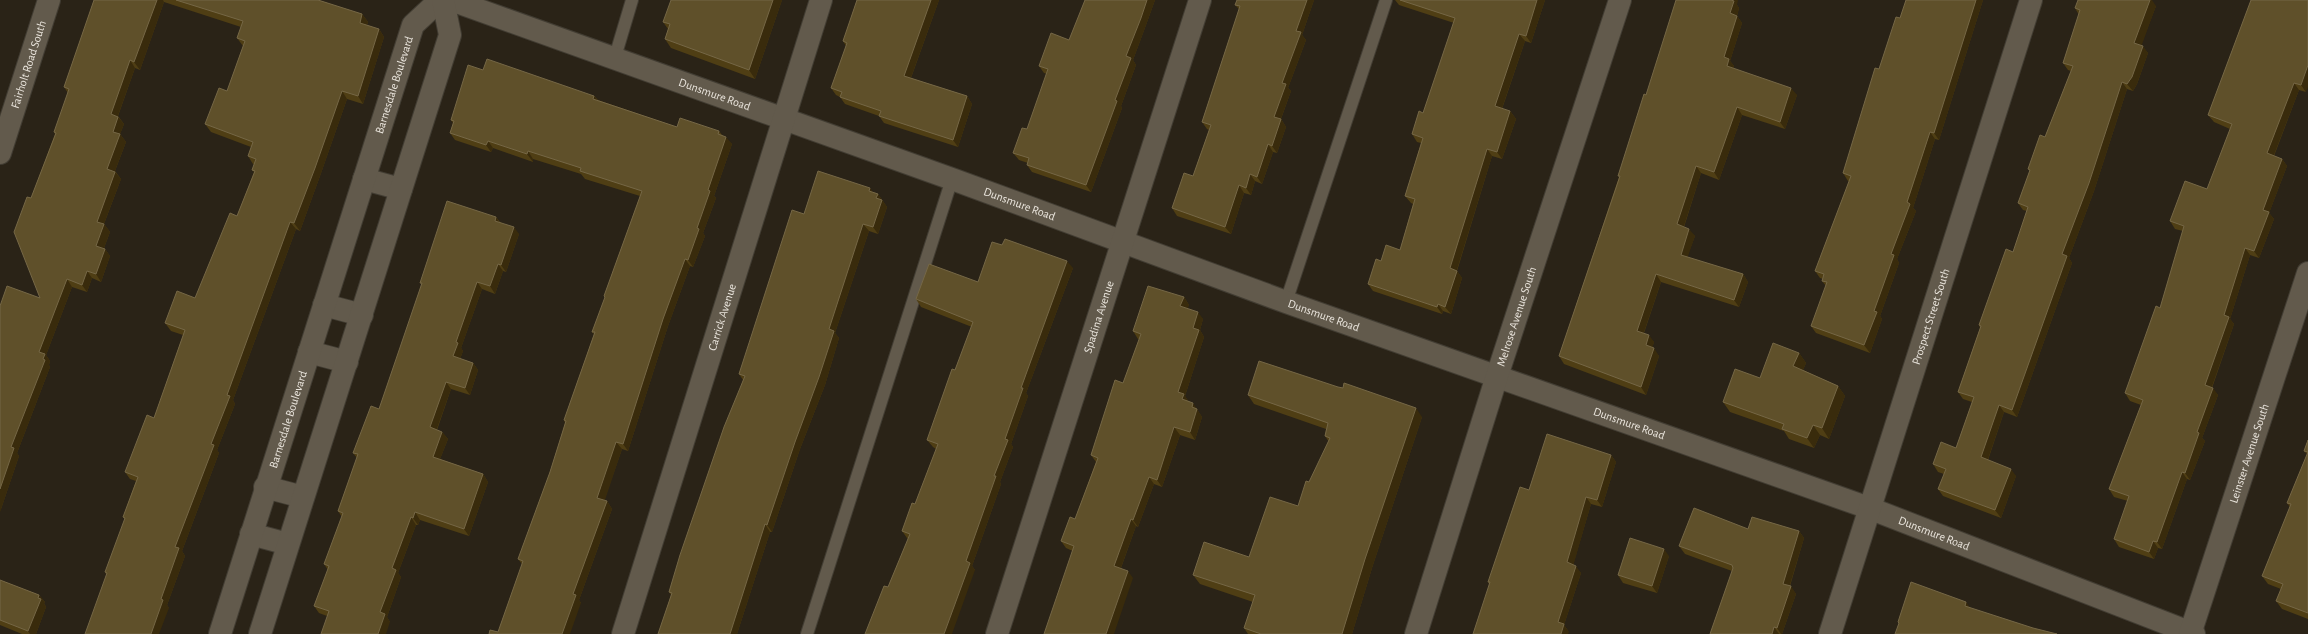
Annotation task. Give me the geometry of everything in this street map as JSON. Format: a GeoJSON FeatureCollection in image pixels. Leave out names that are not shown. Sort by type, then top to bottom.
{"type":"FeatureCollection","features":[{"type":"Feature","properties":{"kind":"street","name":"Fairholt Road South"},"geometry":{"type":"LineString","coordinates":[[0,152],[49,0]]}},
{"type":"Feature","properties":{"kind":"street","name":"Barnesdale Boulevard"},"geometry":{"type":"LineString","coordinates":[[220,634],[265,488],[310,352],[413,25],[440,0]]}},
{"type":"Feature","properties":{"kind":"street"},"geometry":{"type":"LineString","coordinates":[[260,634],[450,35],[443,0]]}},
{"type":"Feature","properties":{"kind":"street","name":"Dunsmure Road"},"geometry":{"type":"LineString","coordinates":[[451,0],[615,57],[782,119],[1123,241],[1286,302],[1869,508],[2192,634]]}},
{"type":"Feature","properties":{"kind":"street","name":"Carrick Avenue"},"geometry":{"type":"LineString","coordinates":[[623,634],[782,119],[821,0]]}},
{"type":"Feature","properties":{"kind":"street","name":"Spadina Avenue"},"geometry":{"type":"LineString","coordinates":[[997,634],[1200,0]]}},
{"type":"Feature","properties":{"kind":"street","name":"Melrose Avenue South"},"geometry":{"type":"LineString","coordinates":[[1416,634],[1497,376],[1620,0]]}},
{"type":"Feature","properties":{"kind":"street","name":"Prospect Street South"},"geometry":{"type":"LineString","coordinates":[[1830,634],[2031,0]]}},
{"type":"Feature","properties":{"kind":"street"},"geometry":{"type":"LineString","coordinates":[[364,179],[401,189]]}},
{"type":"Feature","properties":{"kind":"street","name":"Leinster Avenue South"},"geometry":{"type":"LineString","coordinates":[[2192,634],[2308,273]]}},
{"type":"Feature","properties":{"kind":"street"},"geometry":{"type":"LineString","coordinates":[[324,305],[362,315]]}},
{"type":"Feature","properties":{"kind":"street"},"geometry":{"type":"LineString","coordinates":[[310,352],[347,362]]}},
{"type":"Feature","properties":{"kind":"street"},"geometry":{"type":"LineString","coordinates":[[265,488],[303,497]]}},
{"type":"Feature","properties":{"kind":"street"},"geometry":{"type":"LineString","coordinates":[[251,534],[288,544]]}},
{"type":"Feature","properties":{"kind":"lane"},"geometry":{"type":"LineString","coordinates":[[615,57],[632,0]]}},
{"type":"Feature","properties":{"kind":"lane"},"geometry":{"type":"LineString","coordinates":[[1286,302],[1386,0]]}},
{"type":"Feature","properties":{"kind":"lane"},"geometry":{"type":"LineString","coordinates":[[807,634],[952,179]]}},
{"type":"Feature","properties":{"kind":"building"},"geometry":{"type":"Polygon","coordinates":[[[94,0],[157,0],[134,62],[130,60],[111,114],[118,117],[113,132],[120,134],[107,169],[115,172],[97,222],[104,224],[96,246],[105,249],[96,274],[87,271],[82,285],[67,279],[39,352],[45,354],[43,359],[45,360],[11,447],[14,448],[0,489],[0,306],[7,286],[40,298],[14,232],[27,197],[31,198],[56,133],[54,132],[69,89],[64,87],[94,0]]]}},
{"type":"Feature","properties":{"kind":"building"},"geometry":{"type":"Polygon","coordinates":[[[176,0],[318,0],[362,14],[360,23],[379,29],[358,96],[342,91],[294,223],[290,222],[227,395],[230,396],[211,444],[214,445],[175,547],[179,548],[161,599],[163,600],[151,634],[85,634],[107,573],[105,572],[125,518],[123,517],[138,477],[125,472],[147,415],[154,418],[185,330],[165,323],[177,291],[195,298],[230,213],[237,216],[255,171],[252,170],[256,159],[248,156],[253,142],[205,124],[219,88],[227,91],[245,41],[237,38],[243,21],[176,0]]]}},
{"type":"Feature","properties":{"kind":"building"},"geometry":{"type":"Polygon","coordinates":[[[671,0],[773,0],[749,70],[665,39],[670,24],[663,22],[671,0]]]}},
{"type":"Feature","properties":{"kind":"building"},"geometry":{"type":"Polygon","coordinates":[[[857,0],[931,0],[904,76],[967,96],[953,140],[879,116],[881,111],[840,97],[842,92],[831,88],[847,43],[843,41],[857,0]]]}},
{"type":"Feature","properties":{"kind":"building"},"geometry":{"type":"Polygon","coordinates":[[[1085,0],[1147,0],[1126,56],[1131,58],[1115,100],[1117,101],[1086,185],[1027,165],[1029,158],[1013,153],[1022,128],[1027,129],[1048,69],[1039,66],[1051,33],[1069,40],[1085,0]]]}},
{"type":"Feature","properties":{"kind":"building"},"geometry":{"type":"Polygon","coordinates":[[[1237,0],[1307,0],[1296,31],[1301,32],[1282,83],[1286,84],[1274,117],[1281,119],[1272,146],[1268,144],[1257,177],[1250,174],[1246,188],[1239,185],[1225,227],[1172,208],[1184,173],[1193,176],[1211,125],[1202,122],[1240,6],[1235,5],[1237,0]]]}},
{"type":"Feature","properties":{"kind":"building"},"geometry":{"type":"Polygon","coordinates":[[[1400,0],[1537,0],[1526,36],[1519,34],[1495,106],[1510,111],[1497,152],[1487,149],[1450,268],[1457,271],[1445,307],[1438,304],[1437,307],[1368,284],[1376,259],[1381,261],[1386,245],[1400,250],[1415,199],[1405,196],[1423,138],[1412,134],[1419,111],[1423,113],[1455,18],[1400,0]]]}},
{"type":"Feature","properties":{"kind":"building"},"geometry":{"type":"Polygon","coordinates":[[[1676,0],[1734,1],[1730,13],[1737,16],[1724,57],[1729,59],[1727,66],[1791,88],[1780,122],[1737,107],[1714,172],[1696,166],[1677,224],[1689,229],[1681,255],[1743,274],[1734,300],[1656,274],[1637,331],[1649,335],[1646,345],[1654,348],[1641,387],[1559,356],[1620,176],[1618,176],[1644,94],[1646,95],[1676,0]]]}},
{"type":"Feature","properties":{"kind":"building"},"geometry":{"type":"Polygon","coordinates":[[[1906,0],[1976,0],[1934,133],[1930,132],[1907,202],[1910,204],[1891,254],[1894,255],[1874,311],[1877,312],[1864,345],[1811,326],[1827,282],[1822,281],[1824,274],[1815,271],[1851,176],[1843,173],[1875,68],[1879,69],[1896,17],[1900,18],[1906,0]]]}},
{"type":"Feature","properties":{"kind":"building"},"geometry":{"type":"Polygon","coordinates":[[[2078,0],[2150,0],[2134,43],[2143,46],[2132,77],[2127,84],[2122,82],[2089,183],[2062,254],[2067,256],[2012,410],[1999,405],[1981,457],[2011,469],[1995,510],[1938,489],[1946,469],[1933,464],[1941,442],[1956,448],[1974,397],[1958,392],[1981,326],[1979,325],[2006,249],[2013,252],[2028,207],[2018,203],[2030,170],[2028,169],[2040,135],[2045,137],[2073,66],[2063,63],[2080,10],[2075,8],[2078,0]]]}},
{"type":"Feature","properties":{"kind":"building"},"geometry":{"type":"Polygon","coordinates":[[[2251,0],[2308,0],[2308,65],[2301,85],[2294,83],[2267,153],[2282,159],[2263,210],[2269,212],[2254,251],[2245,248],[2224,315],[2229,317],[2205,385],[2213,388],[2197,432],[2199,433],[2185,473],[2182,472],[2157,542],[2153,541],[2149,552],[2114,539],[2129,496],[2109,489],[2143,400],[2125,393],[2156,306],[2160,308],[2184,226],[2170,221],[2185,181],[2207,189],[2232,124],[2208,115],[2251,0]]]}},
{"type":"Feature","properties":{"kind":"building"},"geometry":{"type":"Polygon","coordinates":[[[487,59],[594,96],[593,99],[677,127],[680,118],[719,131],[718,134],[726,137],[708,190],[710,191],[697,228],[699,229],[688,260],[685,259],[663,319],[623,444],[616,442],[597,498],[607,501],[573,594],[576,595],[562,634],[489,634],[490,630],[498,632],[523,561],[518,559],[550,472],[566,421],[564,420],[595,332],[592,332],[642,191],[580,171],[581,168],[528,151],[527,154],[488,141],[486,145],[450,133],[454,121],[451,120],[468,65],[483,70],[487,59]]]}},
{"type":"Feature","properties":{"kind":"building"},"geometry":{"type":"Polygon","coordinates":[[[818,171],[870,188],[869,191],[878,194],[876,198],[882,200],[873,227],[863,224],[829,329],[834,331],[767,525],[765,524],[730,634],[658,634],[672,593],[669,592],[680,555],[724,427],[745,376],[739,374],[792,210],[804,214],[818,171]]]}},
{"type":"Feature","properties":{"kind":"building"},"geometry":{"type":"Polygon","coordinates":[[[447,201],[496,217],[495,221],[514,227],[501,265],[498,264],[490,286],[477,282],[456,342],[458,343],[453,356],[473,363],[465,388],[446,382],[430,427],[442,432],[433,457],[483,474],[464,529],[415,512],[413,518],[411,517],[392,568],[396,570],[380,612],[385,614],[378,634],[321,634],[329,611],[314,606],[329,566],[324,564],[343,513],[338,511],[358,454],[353,453],[371,406],[379,409],[422,283],[420,283],[447,201]]]}},
{"type":"Feature","properties":{"kind":"building"},"geometry":{"type":"Polygon","coordinates":[[[1005,239],[1067,261],[1021,388],[1023,388],[1005,439],[1008,440],[994,476],[996,476],[966,561],[970,563],[944,634],[865,634],[884,586],[888,587],[910,534],[902,531],[912,503],[915,504],[938,444],[927,440],[952,369],[955,370],[973,322],[916,299],[929,264],[978,282],[992,242],[1002,245],[1005,239]]]}},
{"type":"Feature","properties":{"kind":"building"},"geometry":{"type":"Polygon","coordinates":[[[1148,286],[1184,297],[1180,306],[1198,312],[1193,328],[1199,330],[1178,392],[1184,394],[1182,399],[1193,403],[1192,407],[1197,409],[1190,432],[1174,427],[1157,480],[1149,477],[1133,520],[1131,519],[1114,566],[1128,571],[1106,634],[1044,634],[1074,546],[1061,541],[1070,517],[1075,519],[1098,458],[1091,455],[1115,380],[1123,383],[1141,334],[1133,331],[1148,286]]]}},
{"type":"Feature","properties":{"kind":"building"},"geometry":{"type":"Polygon","coordinates":[[[1773,343],[1799,353],[1793,366],[1838,386],[1822,428],[1813,425],[1807,438],[1782,429],[1784,424],[1723,402],[1735,369],[1760,378],[1773,343]]]}},
{"type":"Feature","properties":{"kind":"building"},"geometry":{"type":"Polygon","coordinates":[[[1259,361],[1338,387],[1343,388],[1344,383],[1416,408],[1365,559],[1342,634],[1261,634],[1244,628],[1255,595],[1193,575],[1204,542],[1249,557],[1270,497],[1298,506],[1306,481],[1309,482],[1330,438],[1325,436],[1328,423],[1248,395],[1259,361]]]}},
{"type":"Feature","properties":{"kind":"building"},"geometry":{"type":"Polygon","coordinates":[[[1547,434],[1611,455],[1597,500],[1586,497],[1567,562],[1576,566],[1558,622],[1564,624],[1561,634],[1473,634],[1490,582],[1488,582],[1520,487],[1529,490],[1547,434]]]}},
{"type":"Feature","properties":{"kind":"building"},"geometry":{"type":"Polygon","coordinates":[[[2308,440],[2308,452],[2304,451],[2308,440]]]}},
{"type":"Feature","properties":{"kind":"building"},"geometry":{"type":"Polygon","coordinates":[[[2308,452],[2308,613],[2276,601],[2283,584],[2262,576],[2291,504],[2287,503],[2308,452]]]}},
{"type":"Feature","properties":{"kind":"building"},"geometry":{"type":"Polygon","coordinates":[[[1694,508],[1748,529],[1752,517],[1799,531],[1783,584],[1791,586],[1777,628],[1774,627],[1772,634],[1710,634],[1733,568],[1732,565],[1679,546],[1694,508]]]}},
{"type":"Feature","properties":{"kind":"building"},"geometry":{"type":"Polygon","coordinates":[[[1630,538],[1664,549],[1652,586],[1618,575],[1630,538]]]}},
{"type":"Feature","properties":{"kind":"building"},"geometry":{"type":"Polygon","coordinates":[[[0,580],[39,595],[38,598],[41,599],[28,631],[0,620],[0,580]]]}},
{"type":"Feature","properties":{"kind":"building"},"geometry":{"type":"Polygon","coordinates":[[[1911,582],[1966,602],[1965,606],[2033,628],[2057,634],[1895,634],[1911,582]]]}}]}
